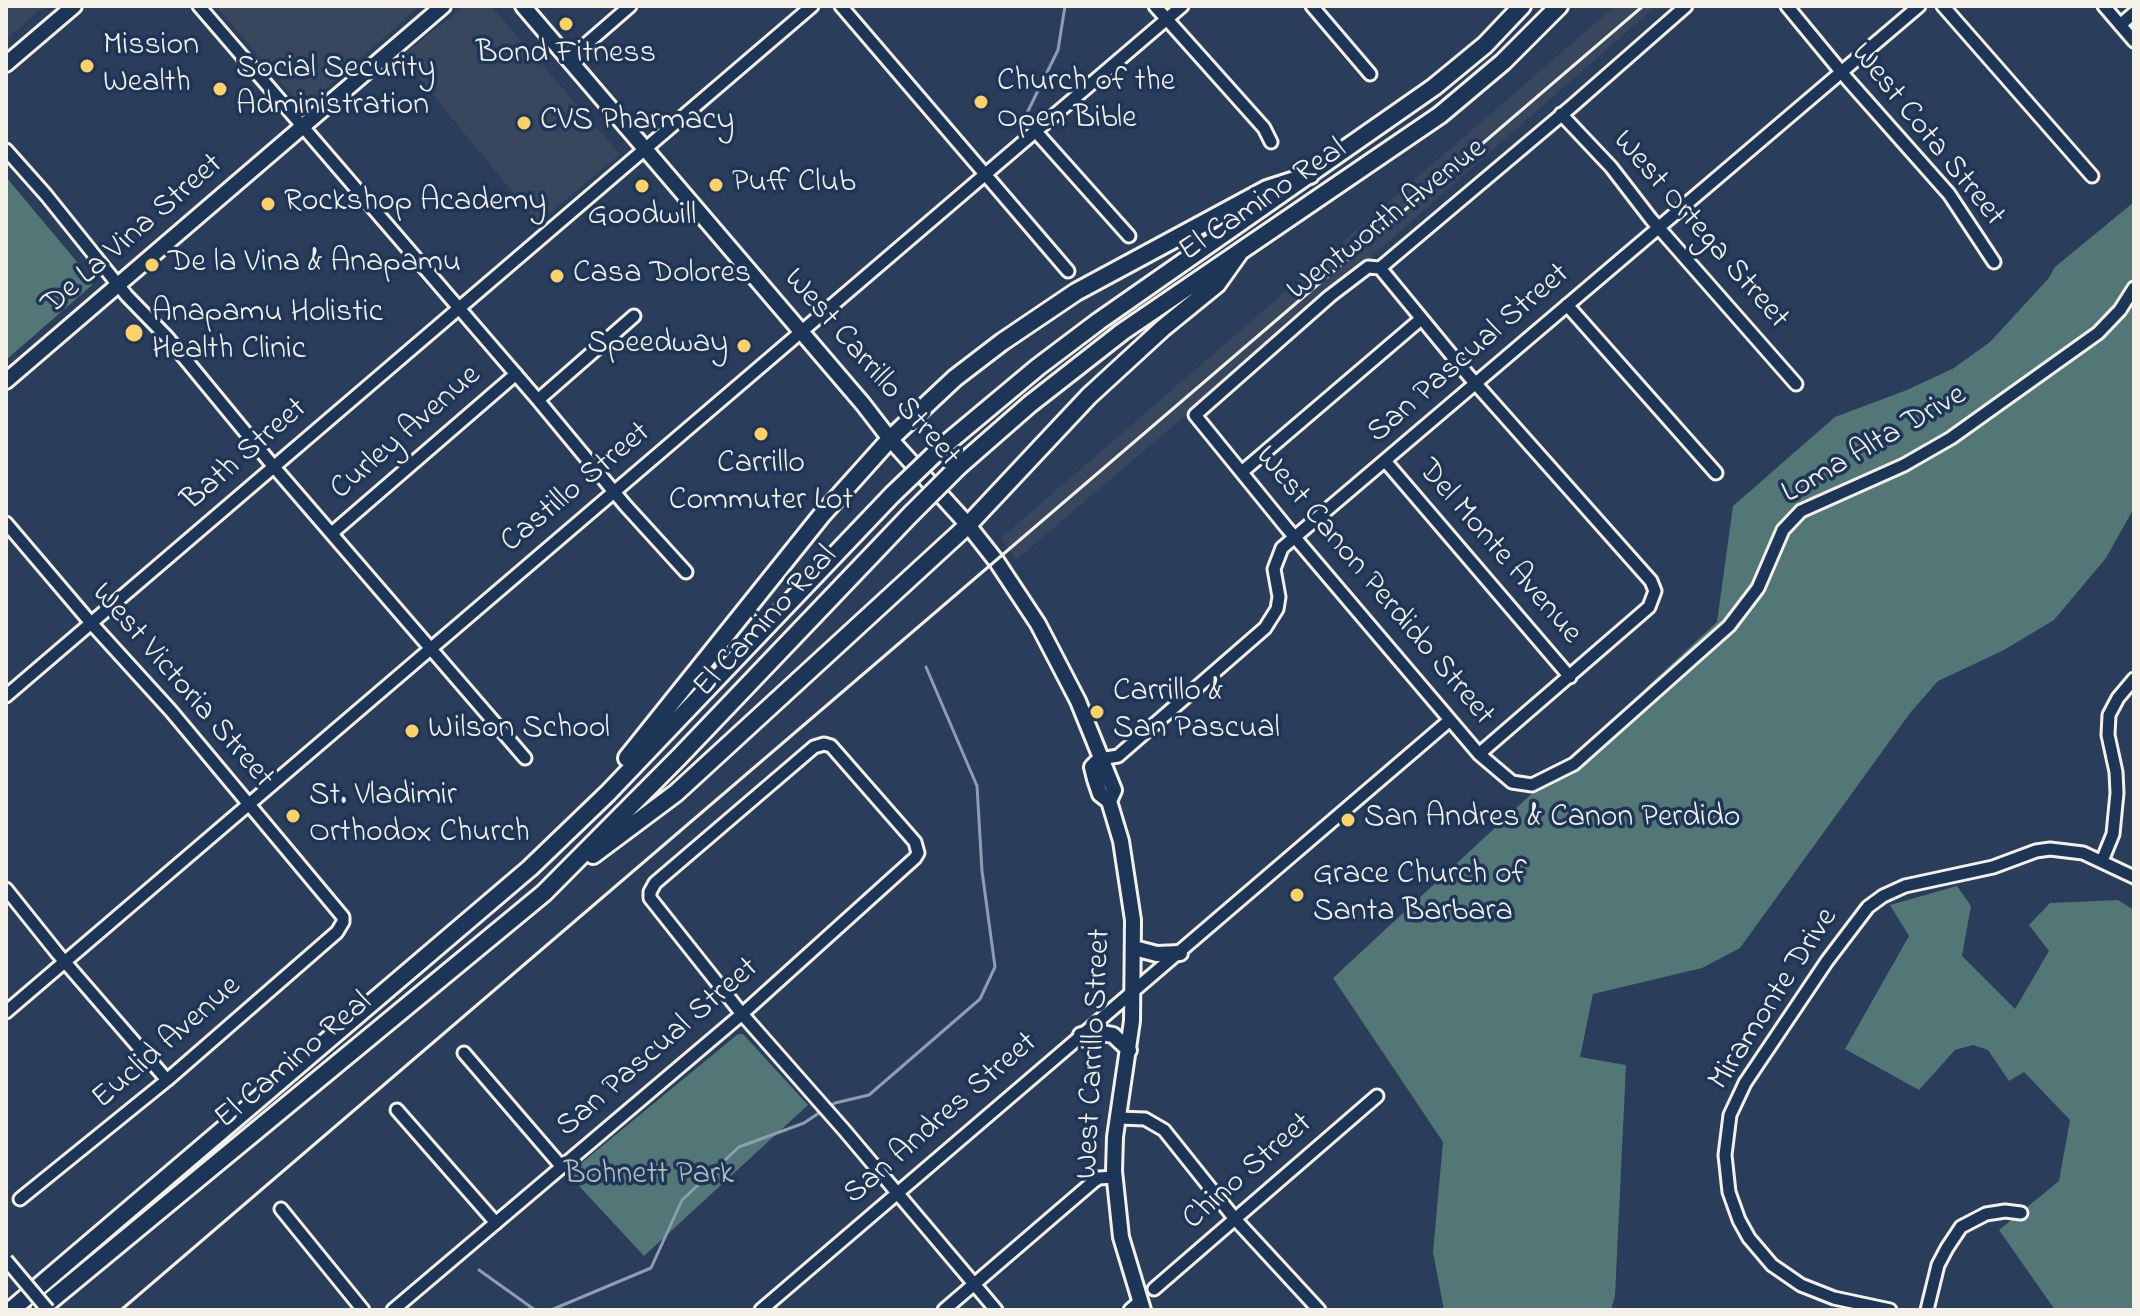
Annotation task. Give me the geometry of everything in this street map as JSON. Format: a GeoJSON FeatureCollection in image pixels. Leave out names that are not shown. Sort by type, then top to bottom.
{"type":"FeatureCollection","features":[{"type":"Feature","properties":{"kind":"highway","name":"El Camino Real"},"geometry":{"type":"LineString","coordinates":[[12,1309],[530,868],[608,793],[892,495],[941,448],[1089,328],[1434,87],[1485,45],[1522,6]]}},
{"type":"Feature","properties":{"kind":"highway","name":"El Camino Real"},"geometry":{"type":"LineString","coordinates":[[39,1310],[544,893],[680,756],[910,515],[958,467],[1030,404],[1122,332],[1440,115],[1503,62],[1559,6]]}},
{"type":"Feature","properties":{"kind":"highway"},"geometry":{"type":"LineString","coordinates":[[608,793],[629,754],[813,526],[890,439],[955,378],[1051,308],[1267,189],[1310,175]]}},
{"type":"Feature","properties":{"kind":"highway"},"geometry":{"type":"LineString","coordinates":[[544,893],[676,793],[968,525],[1089,396],[1163,328],[1217,284],[1239,253]]}},
{"type":"Feature","properties":{"kind":"main road"},"geometry":{"type":"LineString","coordinates":[[6,64],[74,6]]}},
{"type":"Feature","properties":{"kind":"main road","name":"De La Vina Street"},"geometry":{"type":"LineString","coordinates":[[6,381],[443,6]]}},
{"type":"Feature","properties":{"kind":"main road","name":"West Carrillo Street"},"geometry":{"type":"LineString","coordinates":[[523,6],[890,439],[968,525],[1038,624],[1078,701],[1100,759],[1092,767],[1095,779],[1100,794],[1109,801],[1126,867],[1134,948],[1129,1050],[1115,1137],[1114,1177],[1121,1237],[1137,1307]]}},
{"type":"Feature","properties":{"kind":"main road"},"geometry":{"type":"LineString","coordinates":[[1134,948],[1157,954],[1180,953]]}},
{"type":"Feature","properties":{"kind":"main road"},"geometry":{"type":"LineString","coordinates":[[1081,1035],[1096,1032],[1113,1035],[1129,1050]]}},
{"type":"Feature","properties":{"kind":"street"},"geometry":{"type":"LineString","coordinates":[[199,6],[686,572]]}},
{"type":"Feature","properties":{"kind":"street"},"geometry":{"type":"LineString","coordinates":[[569,59],[630,6]]}},
{"type":"Feature","properties":{"kind":"street","name":"Bath Street"},"geometry":{"type":"LineString","coordinates":[[6,696],[812,6]]}},
{"type":"Feature","properties":{"kind":"street"},"geometry":{"type":"LineString","coordinates":[[841,6],[1068,271]]}},
{"type":"Feature","properties":{"kind":"street"},"geometry":{"type":"LineString","coordinates":[[1155,6],[1264,128],[1271,142]]}},
{"type":"Feature","properties":{"kind":"street","name":"Castillo Street"},"geometry":{"type":"LineString","coordinates":[[6,1012],[1182,6]]}},
{"type":"Feature","properties":{"kind":"street"},"geometry":{"type":"LineString","coordinates":[[1312,6],[1370,74]]}},
{"type":"Feature","properties":{"kind":"street","name":"Wentworth Avenue"},"geometry":{"type":"LineString","coordinates":[[1195,415],[1330,296],[1368,267],[1380,268],[1686,6]]}},
{"type":"Feature","properties":{"kind":"street","name":"West Cota Street"},"geometry":{"type":"LineString","coordinates":[[1787,6],[1949,194],[1994,262]]}},
{"type":"Feature","properties":{"kind":"street","name":"San Pascual Street"},"geometry":{"type":"LineString","coordinates":[[1100,759],[1118,756],[1265,628],[1276,614],[1278,603],[1274,575],[1276,558],[1282,548],[1919,6]]}},
{"type":"Feature","properties":{"kind":"street"},"geometry":{"type":"LineString","coordinates":[[1943,6],[2092,176]]}},
{"type":"Feature","properties":{"kind":"street"},"geometry":{"type":"LineString","coordinates":[[2104,6],[2134,41]]}},
{"type":"Feature","properties":{"kind":"street"},"geometry":{"type":"LineString","coordinates":[[2120,25],[2134,13]]}},
{"type":"Feature","properties":{"kind":"street","name":"West Ortega Street"},"geometry":{"type":"LineString","coordinates":[[1561,114],[1611,167],[1796,384]]}},
{"type":"Feature","properties":{"kind":"street"},"geometry":{"type":"LineString","coordinates":[[1037,133],[1129,236]]}},
{"type":"Feature","properties":{"kind":"street"},"geometry":{"type":"LineString","coordinates":[[6,150],[525,758]]}},
{"type":"Feature","properties":{"kind":"street"},"geometry":{"type":"LineString","coordinates":[[1380,268],[1475,382],[1651,581],[1655,591],[1652,603],[1479,754]]}},
{"type":"Feature","properties":{"kind":"street","name":"Loma Alta Drive"},"geometry":{"type":"LineString","coordinates":[[1518,784],[1532,785],[1581,759],[1729,626],[1758,588],[1783,530],[1801,511],[1904,465],[1951,438],[2098,333],[2120,310],[2134,288]]}},
{"type":"Feature","properties":{"kind":"street"},"geometry":{"type":"LineString","coordinates":[[1567,305],[1716,473]]}},
{"type":"Feature","properties":{"kind":"street"},"geometry":{"type":"LineString","coordinates":[[538,400],[634,316]]}},
{"type":"Feature","properties":{"kind":"street"},"geometry":{"type":"LineString","coordinates":[[1243,471],[1421,319]]}},
{"type":"Feature","properties":{"kind":"street","name":"Curley Avenue"},"geometry":{"type":"LineString","coordinates":[[332,533],[516,374]]}},
{"type":"Feature","properties":{"kind":"street","name":"West Canon Perdido Street"},"geometry":{"type":"LineString","coordinates":[[1195,415],[1479,754],[1507,779],[1518,784]]}},
{"type":"Feature","properties":{"kind":"street","name":"Del Monte Avenue"},"geometry":{"type":"LineString","coordinates":[[1386,462],[1570,677]]}},
{"type":"Feature","properties":{"kind":"street","name":"West Victoria Street"},"geometry":{"type":"LineString","coordinates":[[6,523],[340,910],[343,922]]}},
{"type":"Feature","properties":{"kind":"street"},"geometry":{"type":"LineString","coordinates":[[2102,861],[2113,834],[2117,793],[2107,725],[2112,706],[2134,679]]}},
{"type":"Feature","properties":{"kind":"street","name":"San Andres Street"},"geometry":{"type":"LineString","coordinates":[[761,1310],[1450,720]]}},
{"type":"Feature","properties":{"kind":"street","name":"San Pascual Street"},"geometry":{"type":"LineString","coordinates":[[393,1310],[742,1014],[918,853],[915,842],[831,746],[820,745],[655,883],[650,892],[652,904],[742,1014]]}},
{"type":"Feature","properties":{"kind":"street","name":"Miramonte Drive"},"geometry":{"type":"LineString","coordinates":[[1890,1310],[1834,1298],[1801,1285],[1772,1265],[1749,1238],[1733,1207],[1725,1172],[1726,1135],[1738,1096],[1827,961],[1868,907],[1883,896],[1905,886],[1993,867],[2036,851],[2063,849],[2083,853],[2134,877]]}},
{"type":"Feature","properties":{"kind":"street"},"geometry":{"type":"LineString","coordinates":[[6,889],[167,1080]]}},
{"type":"Feature","properties":{"kind":"street","name":"Euclid Avenue"},"geometry":{"type":"LineString","coordinates":[[20,1199],[167,1080],[337,932],[343,922]]}},
{"type":"Feature","properties":{"kind":"street"},"geometry":{"type":"LineString","coordinates":[[742,1014],[996,1310]]}},
{"type":"Feature","properties":{"kind":"street"},"geometry":{"type":"LineString","coordinates":[[464,1053],[562,1167]]}},
{"type":"Feature","properties":{"kind":"street","name":"Chino Street"},"geometry":{"type":"LineString","coordinates":[[1154,1289],[1377,1096]]}},
{"type":"Feature","properties":{"kind":"street"},"geometry":{"type":"LineString","coordinates":[[397,1110],[496,1223]]}},
{"type":"Feature","properties":{"kind":"street"},"geometry":{"type":"LineString","coordinates":[[1119,1118],[1145,1119],[1160,1126],[1235,1219],[1319,1310]]}},
{"type":"Feature","properties":{"kind":"street"},"geometry":{"type":"LineString","coordinates":[[944,1310],[1093,1182],[1099,1178],[1114,1177]]}},
{"type":"Feature","properties":{"kind":"street"},"geometry":{"type":"LineString","coordinates":[[281,1209],[363,1310]]}},
{"type":"Feature","properties":{"kind":"street"},"geometry":{"type":"LineString","coordinates":[[1927,1310],[1938,1265],[1961,1227],[1986,1214],[2005,1211],[2021,1213]]}},
{"type":"Feature","properties":{"kind":"street"},"geometry":{"type":"LineString","coordinates":[[6,1260],[48,1310]]}},
{"type":"Feature","properties":{"kind":"shaded area"},"geometry":{"type":"Polygon","coordinates":[[[6,6],[44,6],[6,40],[6,6]]]}},
{"type":"Feature","properties":{"kind":"shaded area"},"geometry":{"type":"Polygon","coordinates":[[[216,6],[420,6],[303,108],[216,6]]]}},
{"type":"Feature","properties":{"kind":"shaded area"},"geometry":{"type":"Polygon","coordinates":[[[465,6],[491,6],[620,154],[538,223],[401,56],[465,6]]]}},
{"type":"Feature","properties":{"kind":"shaded area"},"geometry":{"type":"Polygon","coordinates":[[[1615,6],[1656,6],[1362,265],[1016,560],[1001,538],[1615,6]]]}},
{"type":"Feature","properties":{"kind":"green space"},"geometry":{"type":"Polygon","coordinates":[[[6,177],[93,281],[6,360],[6,177]]]}},
{"type":"Feature","properties":{"kind":"green space"},"geometry":{"type":"Polygon","coordinates":[[[2134,202],[2134,508],[2106,558],[2054,620],[2004,650],[1938,681],[1910,713],[1740,948],[1702,968],[1593,994],[1580,1057],[1626,1065],[1615,1296],[1611,1310],[1444,1310],[1433,1252],[1443,1142],[1333,978],[1717,622],[1733,506],[1835,417],[1907,390],[1954,368],[1990,342],[2048,279],[2055,267],[2134,202]]]}},
{"type":"Feature","properties":{"kind":"green space"},"geometry":{"type":"Polygon","coordinates":[[[1957,886],[1971,906],[1962,956],[2015,1009],[2049,951],[2029,925],[2050,903],[2118,900],[2134,910],[2134,1310],[2055,1310],[1999,1230],[2059,1181],[2070,1120],[2024,1072],[2009,1081],[1988,1050],[1973,1045],[1955,1050],[1919,1090],[1845,1049],[1909,936],[1890,905],[1957,886]]]}},
{"type":"Feature","properties":{"kind":"green space","name":"Bohnett Park"},"geometry":{"type":"Polygon","coordinates":[[[738,1034],[743,1034],[808,1105],[644,1256],[568,1174],[738,1034]]]}},
{"type":"Feature","properties":{"kind":"waterway"},"geometry":{"type":"LineString","coordinates":[[1026,115],[1058,50],[1065,6]]}},
{"type":"Feature","properties":{"kind":"waterway"},"geometry":{"type":"LineString","coordinates":[[828,1107],[869,1095],[980,999],[995,967],[982,871],[977,786],[926,667]]}},
{"type":"Feature","properties":{"kind":"waterway"},"geometry":{"type":"LineString","coordinates":[[551,1310],[651,1268],[682,1200],[739,1147],[804,1123],[822,1111]]}},
{"type":"Feature","properties":{"kind":"waterway"},"geometry":{"type":"LineString","coordinates":[[479,1270],[535,1310]]}},
{"type":"Feature","properties":{"kind":"railway"},"geometry":{"type":"LineString","coordinates":[[121,1310],[1643,6]]}},
{"type":"Feature","properties":{"kind":"place","name":"Bond Fitness"},"geometry":{"type":"Point","coordinates":[566,24]}},
{"type":"Feature","properties":{"kind":"place","name":"Mission Wealth"},"geometry":{"type":"Point","coordinates":[87,66]}},
{"type":"Feature","properties":{"kind":"place","name":"Social Security Administration"},"geometry":{"type":"Point","coordinates":[220,89]}},
{"type":"Feature","properties":{"kind":"place","name":"Church of the Open Bible"},"geometry":{"type":"Point","coordinates":[981,102]}},
{"type":"Feature","properties":{"kind":"place","name":"CVS Pharmacy"},"geometry":{"type":"Point","coordinates":[524,123]}},
{"type":"Feature","properties":{"kind":"place","name":"Puff Club"},"geometry":{"type":"Point","coordinates":[716,185]}},
{"type":"Feature","properties":{"kind":"place","name":"Goodwill"},"geometry":{"type":"Point","coordinates":[642,186]}},
{"type":"Feature","properties":{"kind":"place","name":"Rockshop Academy"},"geometry":{"type":"Point","coordinates":[268,204]}},
{"type":"Feature","properties":{"kind":"place","name":"De la Vina & Anapamu"},"geometry":{"type":"Point","coordinates":[152,265]}},
{"type":"Feature","properties":{"kind":"place","name":"Casa Dolores"},"geometry":{"type":"Point","coordinates":[557,276]}},
{"type":"Feature","properties":{"kind":"place","name":"Anapamu Holistic Health Clinic"},"geometry":{"type":"Point","coordinates":[134,333]}},
{"type":"Feature","properties":{"kind":"place","name":"Speedway"},"geometry":{"type":"Point","coordinates":[744,346]}},
{"type":"Feature","properties":{"kind":"place","name":"Carrillo Commuter Lot"},"geometry":{"type":"Point","coordinates":[761,434]}},
{"type":"Feature","properties":{"kind":"place","name":"Carrillo & San Pascual"},"geometry":{"type":"Point","coordinates":[1097,712]}},
{"type":"Feature","properties":{"kind":"place","name":"Wilson School"},"geometry":{"type":"Point","coordinates":[412,731]}},
{"type":"Feature","properties":{"kind":"place","name":"St. Vladimir Orthodox Church"},"geometry":{"type":"Point","coordinates":[293,816]}},
{"type":"Feature","properties":{"kind":"place","name":"San Andres & Canon Perdido"},"geometry":{"type":"Point","coordinates":[1348,820]}},
{"type":"Feature","properties":{"kind":"place","name":"Grace Church of Santa Barbara"},"geometry":{"type":"Point","coordinates":[1297,895]}}]}
